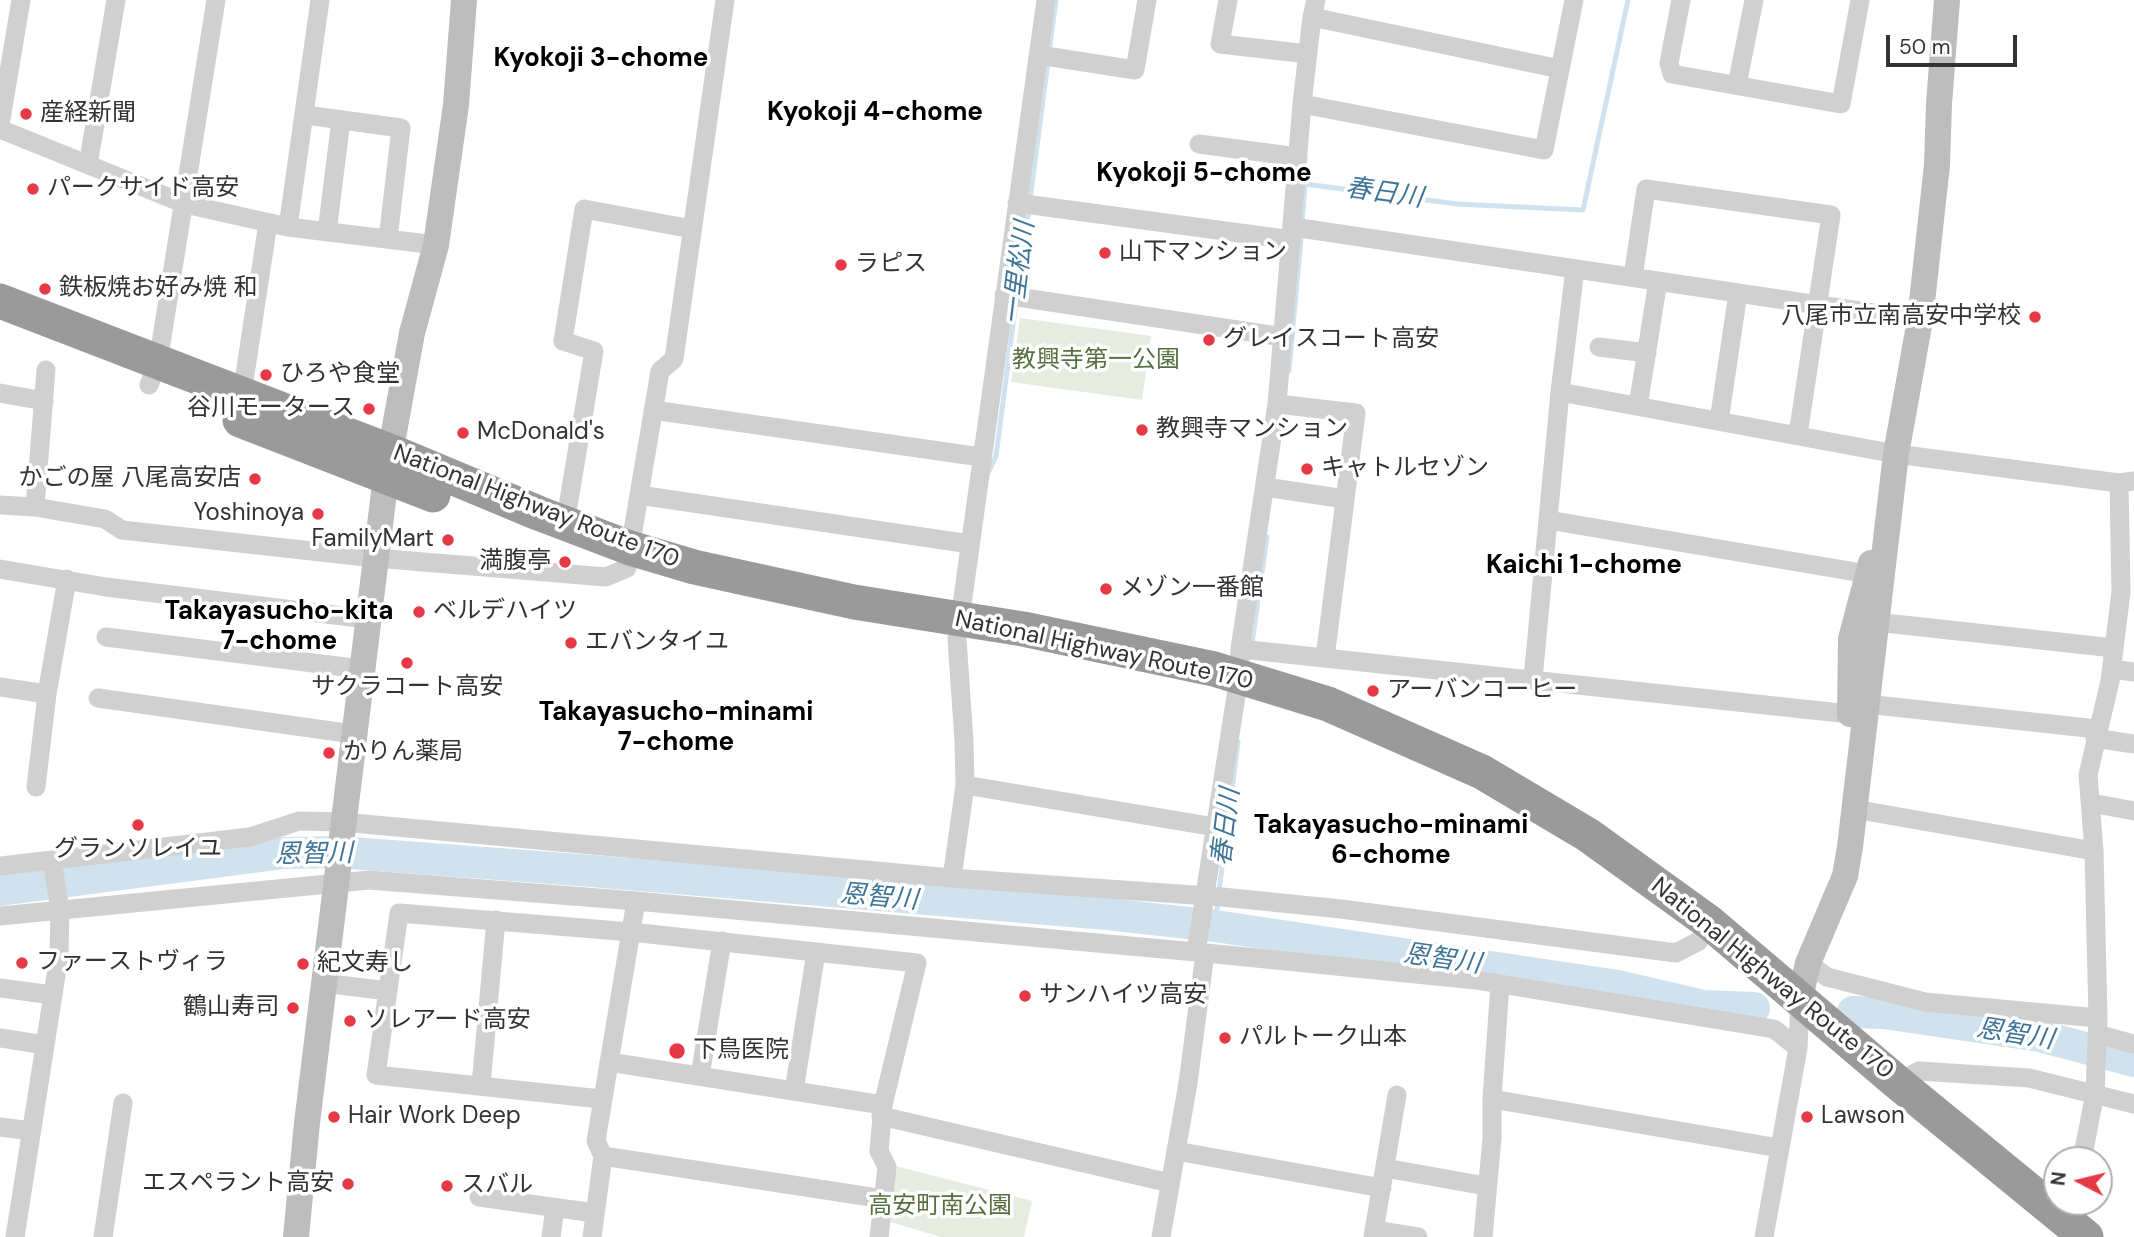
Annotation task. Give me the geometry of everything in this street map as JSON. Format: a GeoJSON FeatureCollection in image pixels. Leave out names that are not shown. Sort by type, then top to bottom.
{"type":"FeatureCollection","features":[{"type":"Feature","properties":{"kind":"highway","name":"National Highway Route 170"},"geometry":{"type":"LineString","coordinates":[[0,301],[154,373],[242,394],[389,464],[565,524],[628,558]]}},
{"type":"Feature","properties":{"kind":"highway","name":"National Highway Route 170"},"geometry":{"type":"LineString","coordinates":[[0,324],[154,373],[628,558],[708,570],[854,601],[959,629],[1061,637],[1211,668],[1239,674],[1328,704],[1482,772],[1588,835],[1710,923],[1798,1001],[1924,1128],[2070,1225]]}},
{"type":"Feature","properties":{"kind":"highway","name":"National Highway Route 170"},"geometry":{"type":"LineString","coordinates":[[1239,674],[1322,721],[1474,791],[1576,850],[1699,941],[1744,978],[1798,1001],[1835,1028],[2070,1225]]}},
{"type":"Feature","properties":{"kind":"street"},"geometry":{"type":"LineString","coordinates":[[20,0],[0,127],[185,204],[288,227],[436,245]]}},
{"type":"Feature","properties":{"kind":"street"},"geometry":{"type":"LineString","coordinates":[[88,165],[116,0]]}},
{"type":"Feature","properties":{"kind":"street"},"geometry":{"type":"LineString","coordinates":[[154,373],[185,204],[216,0]]}},
{"type":"Feature","properties":{"kind":"street"},"geometry":{"type":"LineString","coordinates":[[288,227],[320,0]]}},
{"type":"Feature","properties":{"kind":"street"},"geometry":{"type":"LineString","coordinates":[[296,1237],[323,983],[375,558],[412,333],[436,245],[456,105],[464,0]]}},
{"type":"Feature","properties":{"kind":"street"},"geometry":{"type":"LineString","coordinates":[[0,505],[35,506],[105,519],[122,530],[375,558],[606,577],[628,558],[660,371],[674,359],[725,0]]}},
{"type":"Feature","properties":{"kind":"street"},"geometry":{"type":"LineString","coordinates":[[958,879],[971,786],[964,741],[959,629],[981,457],[1012,296],[1026,204],[1046,56],[1046,0]]}},
{"type":"Feature","properties":{"kind":"street"},"geometry":{"type":"LineString","coordinates":[[1046,56],[1135,70],[1147,0]]}},
{"type":"Feature","properties":{"kind":"street"},"geometry":{"type":"LineString","coordinates":[[1228,0],[1220,44],[1308,54]]}},
{"type":"Feature","properties":{"kind":"street"},"geometry":{"type":"LineString","coordinates":[[1302,104],[1544,150],[1574,0]]}},
{"type":"Feature","properties":{"kind":"street"},"geometry":{"type":"LineString","coordinates":[[1681,0],[1669,63],[1672,74],[1842,104],[1860,0]]}},
{"type":"Feature","properties":{"kind":"street"},"geometry":{"type":"LineString","coordinates":[[1737,85],[1754,0]]}},
{"type":"Feature","properties":{"kind":"street"},"geometry":{"type":"LineString","coordinates":[[1764,1237],[1779,1148],[1798,1001],[1845,876],[1854,804],[1858,709],[1851,639],[1896,454],[1920,320],[1937,165],[1947,0]]}},
{"type":"Feature","properties":{"kind":"street"},"geometry":{"type":"LineString","coordinates":[[1161,1237],[1188,1083],[1201,953],[1211,898],[1215,827],[1277,404],[1297,231],[1302,104],[1314,9],[1560,69]]}},
{"type":"Feature","properties":{"kind":"street"},"geometry":{"type":"LineString","coordinates":[[313,116],[401,128],[388,239]]}},
{"type":"Feature","properties":{"kind":"street"},"geometry":{"type":"LineString","coordinates":[[327,232],[341,120]]}},
{"type":"Feature","properties":{"kind":"street"},"geometry":{"type":"LineString","coordinates":[[1199,144],[1298,157]]}},
{"type":"Feature","properties":{"kind":"street"},"geometry":{"type":"LineString","coordinates":[[1633,277],[1646,189],[1831,215],[1798,435]]}},
{"type":"Feature","properties":{"kind":"street"},"geometry":{"type":"LineString","coordinates":[[1026,204],[1297,231],[1920,320]]}},
{"type":"Feature","properties":{"kind":"street"},"geometry":{"type":"LineString","coordinates":[[565,524],[594,351],[563,341],[583,209],[692,229]]}},
{"type":"Feature","properties":{"kind":"street"},"geometry":{"type":"LineString","coordinates":[[242,394],[268,223]]}},
{"type":"Feature","properties":{"kind":"street"},"geometry":{"type":"LineString","coordinates":[[1533,679],[1560,392],[1575,269]]}},
{"type":"Feature","properties":{"kind":"street"},"geometry":{"type":"LineString","coordinates":[[1638,406],[1658,281]]}},
{"type":"Feature","properties":{"kind":"street"},"geometry":{"type":"LineString","coordinates":[[1718,421],[1738,293]]}},
{"type":"Feature","properties":{"kind":"street"},"geometry":{"type":"LineString","coordinates":[[1012,296],[1284,337]]}},
{"type":"Feature","properties":{"kind":"street"},"geometry":{"type":"LineString","coordinates":[[1599,347],[1647,353]]}},
{"type":"Feature","properties":{"kind":"street"},"geometry":{"type":"LineString","coordinates":[[35,506],[46,370]]}},
{"type":"Feature","properties":{"kind":"street"},"geometry":{"type":"LineString","coordinates":[[1560,392],[1896,454],[2126,482],[2121,592],[2112,668],[2088,775],[2094,851],[2097,1030],[2096,1085],[2085,1146]]}},
{"type":"Feature","properties":{"kind":"street"},"geometry":{"type":"LineString","coordinates":[[0,393],[44,401]]}},
{"type":"Feature","properties":{"kind":"street"},"geometry":{"type":"LineString","coordinates":[[1277,404],[1356,413],[1325,658]]}},
{"type":"Feature","properties":{"kind":"street"},"geometry":{"type":"LineString","coordinates":[[653,410],[981,457]]}},
{"type":"Feature","properties":{"kind":"street"},"geometry":{"type":"LineString","coordinates":[[1858,709],[1876,622],[1896,454]]}},
{"type":"Feature","properties":{"kind":"street"},"geometry":{"type":"LineString","coordinates":[[1265,487],[1345,499]]}},
{"type":"Feature","properties":{"kind":"street"},"geometry":{"type":"LineString","coordinates":[[639,495],[970,544]]}},
{"type":"Feature","properties":{"kind":"street"},"geometry":{"type":"LineString","coordinates":[[1548,520],[1868,574]]}},
{"type":"Feature","properties":{"kind":"street"},"geometry":{"type":"LineString","coordinates":[[0,569],[106,587],[367,619]]}},
{"type":"Feature","properties":{"kind":"street"},"geometry":{"type":"LineString","coordinates":[[36,787],[47,694],[66,579]]}},
{"type":"Feature","properties":{"kind":"street"},"geometry":{"type":"LineString","coordinates":[[1876,622],[2114,648]]}},
{"type":"Feature","properties":{"kind":"street"},"geometry":{"type":"LineString","coordinates":[[106,637],[361,669]]}},
{"type":"Feature","properties":{"kind":"street"},"geometry":{"type":"LineString","coordinates":[[1239,674],[1325,658],[2096,733],[2134,744]]}},
{"type":"Feature","properties":{"kind":"street"},"geometry":{"type":"LineString","coordinates":[[2112,668],[2134,673]]}},
{"type":"Feature","properties":{"kind":"street"},"geometry":{"type":"LineString","coordinates":[[0,687],[47,694]]}},
{"type":"Feature","properties":{"kind":"street"},"geometry":{"type":"LineString","coordinates":[[98,698],[353,734]]}},
{"type":"Feature","properties":{"kind":"street"},"geometry":{"type":"LineString","coordinates":[[971,786],[1215,827]]}},
{"type":"Feature","properties":{"kind":"street"},"geometry":{"type":"LineString","coordinates":[[2091,803],[2134,811]]}},
{"type":"Feature","properties":{"kind":"street"},"geometry":{"type":"LineString","coordinates":[[1854,804],[2094,851]]}},
{"type":"Feature","properties":{"kind":"street"},"geometry":{"type":"LineString","coordinates":[[0,866],[250,837],[299,821],[958,879],[1340,909],[1676,953],[1699,941]]}},
{"type":"Feature","properties":{"kind":"street"},"geometry":{"type":"LineString","coordinates":[[15,1237],[10,1206],[31,1132],[59,956],[60,910],[52,860]]}},
{"type":"Feature","properties":{"kind":"street"},"geometry":{"type":"LineString","coordinates":[[0,916],[336,878],[636,901],[1201,953],[1500,984],[1774,1029],[1798,1001],[1827,976],[1925,1002],[2097,1030],[2134,1044]]}},
{"type":"Feature","properties":{"kind":"street"},"geometry":{"type":"LineString","coordinates":[[592,1237],[603,1156],[596,1141],[601,1100],[636,901]]}},
{"type":"Feature","properties":{"kind":"street"},"geometry":{"type":"LineString","coordinates":[[601,1100],[376,1075],[399,913],[631,932],[917,963],[882,1111],[879,1151],[887,1167],[879,1237]]}},
{"type":"Feature","properties":{"kind":"street"},"geometry":{"type":"LineString","coordinates":[[481,1085],[496,920]]}},
{"type":"Feature","properties":{"kind":"street"},"geometry":{"type":"LineString","coordinates":[[700,1076],[722,941]]}},
{"type":"Feature","properties":{"kind":"street"},"geometry":{"type":"LineString","coordinates":[[793,1091],[816,952]]}},
{"type":"Feature","properties":{"kind":"street"},"geometry":{"type":"LineString","coordinates":[[323,983],[388,991]]}},
{"type":"Feature","properties":{"kind":"street"},"geometry":{"type":"LineString","coordinates":[[1483,1237],[1492,1138],[1500,984]]}},
{"type":"Feature","properties":{"kind":"street"},"geometry":{"type":"LineString","coordinates":[[0,988],[52,995]]}},
{"type":"Feature","properties":{"kind":"street"},"geometry":{"type":"LineString","coordinates":[[0,1038],[45,1045]]}},
{"type":"Feature","properties":{"kind":"street"},"geometry":{"type":"LineString","coordinates":[[609,1062],[793,1091],[1170,1183]]}},
{"type":"Feature","properties":{"kind":"street"},"geometry":{"type":"LineString","coordinates":[[1898,1083],[1919,1071],[2029,1078],[2096,1085],[2134,1104]]}},
{"type":"Feature","properties":{"kind":"street"},"geometry":{"type":"LineString","coordinates":[[1396,1095],[1373,1233],[1418,1237]]}},
{"type":"Feature","properties":{"kind":"street"},"geometry":{"type":"LineString","coordinates":[[1492,1099],[1779,1148]]}},
{"type":"Feature","properties":{"kind":"street"},"geometry":{"type":"LineString","coordinates":[[103,1237],[123,1103]]}},
{"type":"Feature","properties":{"kind":"street"},"geometry":{"type":"LineString","coordinates":[[0,1127],[31,1132]]}},
{"type":"Feature","properties":{"kind":"street"},"geometry":{"type":"LineString","coordinates":[[1176,1152],[1383,1178],[1480,1185]]}},
{"type":"Feature","properties":{"kind":"street"},"geometry":{"type":"LineString","coordinates":[[603,1156],[884,1199]]}},
{"type":"Feature","properties":{"kind":"street"},"geometry":{"type":"LineString","coordinates":[[479,1197],[596,1213]]}},
{"type":"Feature","properties":{"kind":"street"},"geometry":{"type":"LineString","coordinates":[[551,1237],[555,1208]]}},
{"type":"Feature","properties":{"kind":"green space","name":"教興寺第一公園"},"geometry":{"type":"Polygon","coordinates":[[[1020,318],[1151,336],[1142,400],[1011,382],[1020,318]]]}},
{"type":"Feature","properties":{"kind":"green space","name":"高安町南公園"},"geometry":{"type":"Polygon","coordinates":[[[895,1166],[1032,1201],[1024,1237],[941,1237],[887,1221],[895,1166]]]}},
{"type":"Feature","properties":{"kind":"waterway","name":"一里松川"},"geometry":{"type":"LineString","coordinates":[[1049,52],[1056,0]]}},
{"type":"Feature","properties":{"kind":"waterway","name":"春日川"},"geometry":{"type":"LineString","coordinates":[[1302,225],[1305,184],[1457,204],[1583,210],[1628,0]]}},
{"type":"Feature","properties":{"kind":"waterway","name":"一里松川"},"geometry":{"type":"LineString","coordinates":[[1018,292],[1048,62]]}},
{"type":"Feature","properties":{"kind":"waterway","name":"春日川"},"geometry":{"type":"LineString","coordinates":[[1289,371],[1301,238]]}},
{"type":"Feature","properties":{"kind":"waterway","name":"一里松川"},"geometry":{"type":"LineString","coordinates":[[989,471],[996,456],[1016,302]]}},
{"type":"Feature","properties":{"kind":"waterway","name":"春日川"},"geometry":{"type":"LineString","coordinates":[[1252,643],[1267,537]]}},
{"type":"Feature","properties":{"kind":"waterway","name":"春日川"},"geometry":{"type":"LineString","coordinates":[[1219,892],[1238,742]]}},
{"type":"Feature","properties":{"kind":"waterway","name":"恩智川"},"geometry":{"type":"LineString","coordinates":[[0,890],[284,853],[338,852],[1107,914],[1215,926],[1618,986],[1704,1006],[1754,1008]]}},
{"type":"Feature","properties":{"kind":"waterway","name":"一里松川"},"geometry":{"type":"LineString","coordinates":[[959,903],[961,883]]}},
{"type":"Feature","properties":{"kind":"waterway","name":"春日川"},"geometry":{"type":"LineString","coordinates":[[1215,926],[1218,902]]}},
{"type":"Feature","properties":{"kind":"waterway","name":"恩智川"},"geometry":{"type":"LineString","coordinates":[[1853,1012],[1884,1013],[2040,1036],[2134,1061]]}},
{"type":"Feature","properties":{"kind":"place","name":"産経新聞"},"geometry":{"type":"Point","coordinates":[26,114]}},
{"type":"Feature","properties":{"kind":"place","name":"パークサイド高安"},"geometry":{"type":"Point","coordinates":[33,189]}},
{"type":"Feature","properties":{"kind":"place","name":"山下マンション"},"geometry":{"type":"Point","coordinates":[1105,253]}},
{"type":"Feature","properties":{"kind":"place","name":"ラピス"},"geometry":{"type":"Point","coordinates":[841,265]}},
{"type":"Feature","properties":{"kind":"place","name":"鉄板焼お好み焼 和"},"geometry":{"type":"Point","coordinates":[45,289]}},
{"type":"Feature","properties":{"kind":"place","name":"八尾市立南高安中学校"},"geometry":{"type":"Point","coordinates":[2035,317]}},
{"type":"Feature","properties":{"kind":"place","name":"グレイスコート高安"},"geometry":{"type":"Point","coordinates":[1209,340]}},
{"type":"Feature","properties":{"kind":"place","name":"ひろや食堂"},"geometry":{"type":"Point","coordinates":[266,375]}},
{"type":"Feature","properties":{"kind":"place","name":"谷川モータース"},"geometry":{"type":"Point","coordinates":[369,409]}},
{"type":"Feature","properties":{"kind":"place","name":"教興寺マンション"},"geometry":{"type":"Point","coordinates":[1142,430]}},
{"type":"Feature","properties":{"kind":"place","name":"McDonald's"},"geometry":{"type":"Point","coordinates":[463,433]}},
{"type":"Feature","properties":{"kind":"place","name":"キャトルセゾン"},"geometry":{"type":"Point","coordinates":[1307,469]}},
{"type":"Feature","properties":{"kind":"place","name":"かごの屋 八尾高安店"},"geometry":{"type":"Point","coordinates":[255,479]}},
{"type":"Feature","properties":{"kind":"place","name":"Yoshinoya"},"geometry":{"type":"Point","coordinates":[318,514]}},
{"type":"Feature","properties":{"kind":"place","name":"FamilyMart"},"geometry":{"type":"Point","coordinates":[448,540]}},
{"type":"Feature","properties":{"kind":"place","name":"満腹亭"},"geometry":{"type":"Point","coordinates":[565,562]}},
{"type":"Feature","properties":{"kind":"place","name":"メゾン一番館"},"geometry":{"type":"Point","coordinates":[1106,589]}},
{"type":"Feature","properties":{"kind":"place","name":"ベルデハイツ"},"geometry":{"type":"Point","coordinates":[419,612]}},
{"type":"Feature","properties":{"kind":"place","name":"エバンタイユ"},"geometry":{"type":"Point","coordinates":[571,643]}},
{"type":"Feature","properties":{"kind":"place","name":"サクラコート高安"},"geometry":{"type":"Point","coordinates":[407,663]}},
{"type":"Feature","properties":{"kind":"place","name":"アーバンコーヒー"},"geometry":{"type":"Point","coordinates":[1373,691]}},
{"type":"Feature","properties":{"kind":"place","name":"かりん薬局"},"geometry":{"type":"Point","coordinates":[329,753]}},
{"type":"Feature","properties":{"kind":"place","name":"グランソレイユ"},"geometry":{"type":"Point","coordinates":[138,825]}},
{"type":"Feature","properties":{"kind":"place","name":"ファーストヴィラ"},"geometry":{"type":"Point","coordinates":[22,963]}},
{"type":"Feature","properties":{"kind":"place","name":"紀文寿し"},"geometry":{"type":"Point","coordinates":[303,964]}},
{"type":"Feature","properties":{"kind":"place","name":"サンハイツ高安"},"geometry":{"type":"Point","coordinates":[1025,996]}},
{"type":"Feature","properties":{"kind":"place","name":"鶴山寿司"},"geometry":{"type":"Point","coordinates":[293,1008]}},
{"type":"Feature","properties":{"kind":"place","name":"ソレアード高安"},"geometry":{"type":"Point","coordinates":[350,1021]}},
{"type":"Feature","properties":{"kind":"place","name":"パルトーク山本"},"geometry":{"type":"Point","coordinates":[1225,1038]}},
{"type":"Feature","properties":{"kind":"place","name":"下鳥医院"},"geometry":{"type":"Point","coordinates":[677,1051]}},
{"type":"Feature","properties":{"kind":"place","name":"Hair Work Deep"},"geometry":{"type":"Point","coordinates":[334,1117]}},
{"type":"Feature","properties":{"kind":"place","name":"Lawson"},"geometry":{"type":"Point","coordinates":[1807,1117]}},
{"type":"Feature","properties":{"kind":"place","name":"エスペラント高安"},"geometry":{"type":"Point","coordinates":[348,1184]}},
{"type":"Feature","properties":{"kind":"place","name":"スバル"},"geometry":{"type":"Point","coordinates":[447,1186]}},
{"type":"Feature","properties":{"kind":"district","name":"Kyokoji 3-chome"},"geometry":{"type":"Point","coordinates":[601,59]}},
{"type":"Feature","properties":{"kind":"district","name":"Kyokoji 4-chome"},"geometry":{"type":"Point","coordinates":[875,113]}},
{"type":"Feature","properties":{"kind":"district","name":"Kyokoji 5-chome"},"geometry":{"type":"Point","coordinates":[1204,174]}},
{"type":"Feature","properties":{"kind":"district","name":"Kaichi 1-chome"},"geometry":{"type":"Point","coordinates":[1584,566]}},
{"type":"Feature","properties":{"kind":"district","name":"Takayasucho-kita 7-chome"},"geometry":{"type":"Point","coordinates":[279,627]}},
{"type":"Feature","properties":{"kind":"district","name":"Takayasucho-minami 7-chome"},"geometry":{"type":"Point","coordinates":[676,728]}},
{"type":"Feature","properties":{"kind":"district","name":"Takayasucho-minami 6-chome"},"geometry":{"type":"Point","coordinates":[1391,841]}}]}
